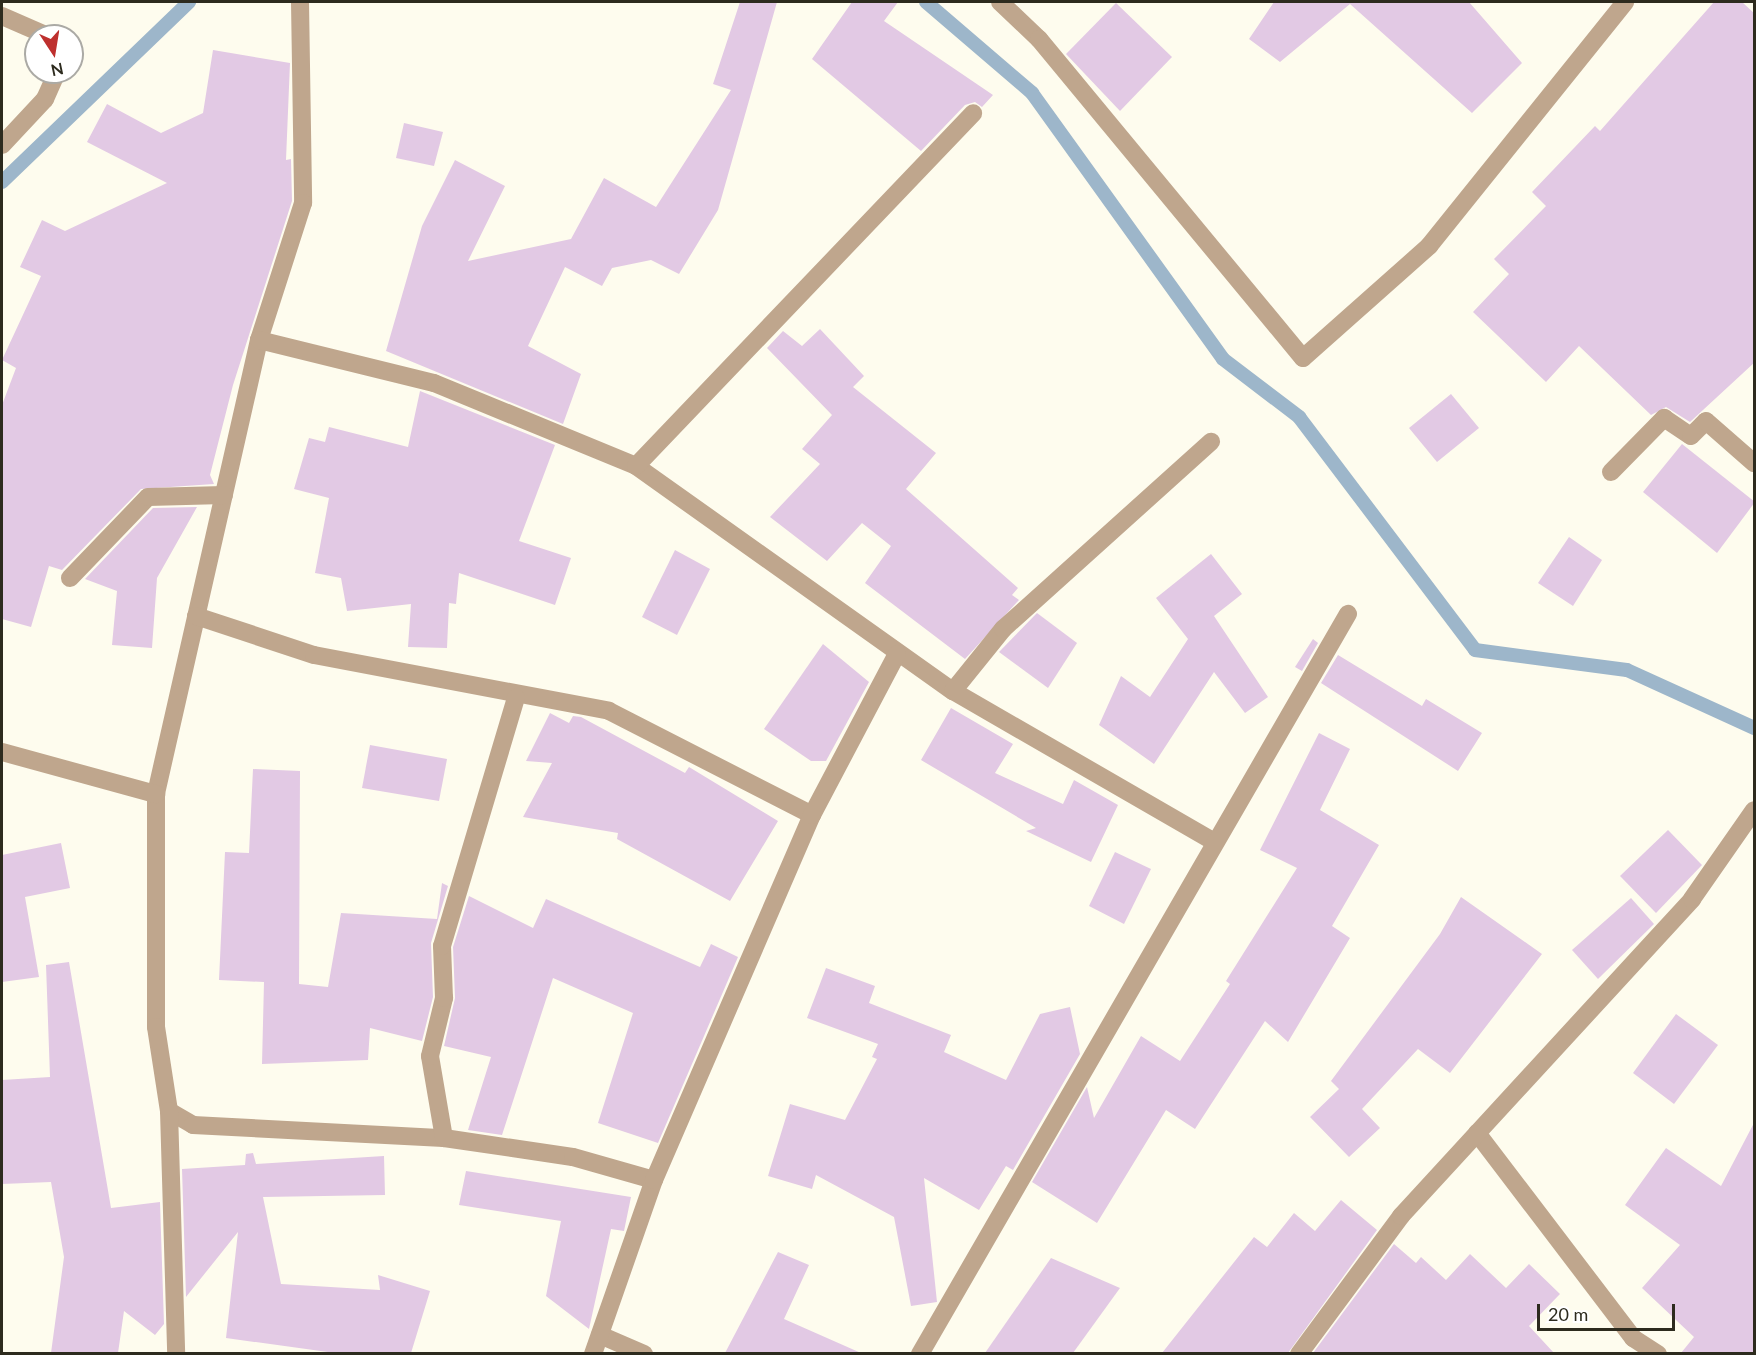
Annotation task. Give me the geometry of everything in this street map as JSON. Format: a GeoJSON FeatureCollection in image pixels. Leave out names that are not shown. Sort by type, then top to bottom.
{"type":"FeatureCollection","features":[{"type":"Feature","properties":{"kind":"street"},"geometry":{"type":"LineString","coordinates":[[176,1353],[169,1111],[156,1027],[156,794],[259,340],[303,203],[300,2]]}},
{"type":"Feature","properties":{"kind":"street"},"geometry":{"type":"LineString","coordinates":[[1000,2],[1039,39],[1303,358],[1429,246],[1625,2]]}},
{"type":"Feature","properties":{"kind":"street"},"geometry":{"type":"LineString","coordinates":[[2,16],[24,26]]}},
{"type":"Feature","properties":{"kind":"street"},"geometry":{"type":"LineString","coordinates":[[2,145],[45,99],[52,84]]}},
{"type":"Feature","properties":{"kind":"street"},"geometry":{"type":"LineString","coordinates":[[636,466],[973,113]]}},
{"type":"Feature","properties":{"kind":"street"},"geometry":{"type":"LineString","coordinates":[[259,340],[434,383],[636,466],[953,692],[1215,842]]}},
{"type":"Feature","properties":{"kind":"street"},"geometry":{"type":"LineString","coordinates":[[1611,472],[1664,418],[1691,436],[1706,421],[1755,463]]}},
{"type":"Feature","properties":{"kind":"street"},"geometry":{"type":"LineString","coordinates":[[953,692],[1003,629],[1211,442]]}},
{"type":"Feature","properties":{"kind":"street"},"geometry":{"type":"LineString","coordinates":[[70,578],[148,497],[224,495]]}},
{"type":"Feature","properties":{"kind":"street"},"geometry":{"type":"LineString","coordinates":[[920,1353],[1348,614]]}},
{"type":"Feature","properties":{"kind":"street"},"geometry":{"type":"LineString","coordinates":[[196,616],[314,655],[516,698],[609,711],[812,815]]}},
{"type":"Feature","properties":{"kind":"street"},"geometry":{"type":"LineString","coordinates":[[593,1353],[654,1179],[812,815],[897,654]]}},
{"type":"Feature","properties":{"kind":"street"},"geometry":{"type":"LineString","coordinates":[[444,1138],[430,1056],[444,998],[442,946],[516,698]]}},
{"type":"Feature","properties":{"kind":"street"},"geometry":{"type":"LineString","coordinates":[[2,752],[156,794]]}},
{"type":"Feature","properties":{"kind":"street"},"geometry":{"type":"LineString","coordinates":[[1299,1353],[1401,1216],[1692,899],[1755,810]]}},
{"type":"Feature","properties":{"kind":"street"},"geometry":{"type":"LineString","coordinates":[[169,1111],[193,1125],[444,1138],[573,1157],[654,1179]]}},
{"type":"Feature","properties":{"kind":"street"},"geometry":{"type":"LineString","coordinates":[[1478,1133],[1630,1346],[1658,1353]]}},
{"type":"Feature","properties":{"kind":"street"},"geometry":{"type":"LineString","coordinates":[[600,1335],[644,1353]]}},
{"type":"Feature","properties":{"kind":"building"},"geometry":{"type":"Polygon","coordinates":[[[740,2],[777,2],[718,210],[679,274],[651,260],[612,268],[602,286],[565,267],[528,346],[581,374],[563,424],[386,351],[422,226],[455,160],[505,186],[468,261],[571,239],[604,178],[656,207],[731,90],[713,84],[740,2]]]}},
{"type":"Feature","properties":{"kind":"building"},"geometry":{"type":"Polygon","coordinates":[[[852,2],[898,2],[884,21],[993,95],[982,107],[975,102],[965,105],[921,151],[812,59],[852,2]]]}},
{"type":"Feature","properties":{"kind":"building"},"geometry":{"type":"Polygon","coordinates":[[[1274,2],[1469,2],[1522,63],[1472,113],[1350,4],[1280,62],[1249,39],[1274,2]]]}},
{"type":"Feature","properties":{"kind":"building"},"geometry":{"type":"Polygon","coordinates":[[[1714,2],[1742,2],[1755,14],[1755,362],[1690,422],[1666,407],[1651,415],[1579,346],[1546,382],[1473,312],[1509,274],[1494,259],[1546,206],[1532,192],[1595,126],[1600,131],[1714,2]]]}},
{"type":"Feature","properties":{"kind":"building"},"geometry":{"type":"Polygon","coordinates":[[[1116,3],[1172,57],[1120,111],[1066,54],[1116,3]]]}},
{"type":"Feature","properties":{"kind":"building"},"geometry":{"type":"Polygon","coordinates":[[[213,50],[290,63],[286,160],[291,159],[292,201],[233,385],[210,475],[214,484],[141,489],[62,570],[49,566],[31,627],[2,619],[2,405],[16,368],[2,360],[41,276],[20,267],[42,220],[65,231],[167,183],[87,142],[107,104],[161,133],[203,113],[213,50]]]}},
{"type":"Feature","properties":{"kind":"building"},"geometry":{"type":"Polygon","coordinates":[[[404,123],[443,132],[434,166],[396,158],[404,123]]]}},
{"type":"Feature","properties":{"kind":"building"},"geometry":{"type":"Polygon","coordinates":[[[820,329],[864,376],[853,387],[936,453],[906,489],[1018,588],[1012,595],[1019,600],[965,659],[865,583],[891,546],[862,523],[827,561],[770,517],[820,464],[802,449],[832,415],[767,348],[783,331],[802,346],[820,329]]]}},
{"type":"Feature","properties":{"kind":"building"},"geometry":{"type":"Polygon","coordinates":[[[420,391],[555,445],[519,541],[571,558],[555,605],[459,573],[456,604],[449,603],[447,648],[408,647],[411,604],[347,611],[341,578],[315,573],[329,498],[294,489],[309,438],[325,442],[329,427],[408,447],[420,391]]]}},
{"type":"Feature","properties":{"kind":"building"},"geometry":{"type":"Polygon","coordinates":[[[1451,394],[1479,428],[1437,462],[1409,428],[1451,394]]]}},
{"type":"Feature","properties":{"kind":"building"},"geometry":{"type":"Polygon","coordinates":[[[1682,444],[1755,502],[1717,553],[1643,492],[1682,444]]]}},
{"type":"Feature","properties":{"kind":"building"},"geometry":{"type":"Polygon","coordinates":[[[197,507],[157,578],[152,648],[112,645],[117,591],[85,579],[153,508],[197,507]]]}},
{"type":"Feature","properties":{"kind":"building"},"geometry":{"type":"Polygon","coordinates":[[[1569,537],[1602,560],[1573,606],[1538,583],[1569,537]]]}},
{"type":"Feature","properties":{"kind":"building"},"geometry":{"type":"Polygon","coordinates":[[[675,550],[710,569],[677,635],[642,617],[675,550]]]}},
{"type":"Feature","properties":{"kind":"building"},"geometry":{"type":"Polygon","coordinates":[[[1211,554],[1242,594],[1214,616],[1268,697],[1245,713],[1214,672],[1154,764],[1099,725],[1121,676],[1150,697],[1188,639],[1156,598],[1211,554]]]}},
{"type":"Feature","properties":{"kind":"building"},"geometry":{"type":"Polygon","coordinates":[[[1037,613],[1077,643],[1048,688],[999,652],[1037,613]]]}},
{"type":"Feature","properties":{"kind":"building"},"geometry":{"type":"Polygon","coordinates":[[[1313,639],[1318,643],[1302,671],[1295,667],[1313,639]]]}},
{"type":"Feature","properties":{"kind":"building"},"geometry":{"type":"Polygon","coordinates":[[[823,644],[869,682],[826,761],[811,761],[764,729],[823,644]]]}},
{"type":"Feature","properties":{"kind":"building"},"geometry":{"type":"Polygon","coordinates":[[[1338,655],[1422,706],[1426,699],[1482,733],[1458,771],[1321,683],[1338,655]]]}},
{"type":"Feature","properties":{"kind":"building"},"geometry":{"type":"Polygon","coordinates":[[[951,708],[1013,744],[995,773],[1063,804],[1074,780],[1118,805],[1091,862],[1026,831],[1036,828],[921,760],[951,708]]]}},
{"type":"Feature","properties":{"kind":"building"},"geometry":{"type":"Polygon","coordinates":[[[550,713],[569,723],[573,716],[581,717],[685,773],[689,767],[778,821],[730,901],[617,839],[618,833],[523,817],[552,763],[526,761],[550,713]]]}},
{"type":"Feature","properties":{"kind":"building"},"geometry":{"type":"Polygon","coordinates":[[[1319,733],[1350,749],[1320,810],[1379,845],[1332,926],[1350,938],[1288,1042],[1265,1021],[1195,1129],[1166,1110],[1097,1223],[1032,1182],[1087,1087],[1094,1118],[1141,1036],[1180,1061],[1230,984],[1226,981],[1297,868],[1260,850],[1319,733]]]}},
{"type":"Feature","properties":{"kind":"building"},"geometry":{"type":"Polygon","coordinates":[[[370,745],[447,759],[439,801],[362,788],[370,745]]]}},
{"type":"Feature","properties":{"kind":"building"},"geometry":{"type":"Polygon","coordinates":[[[253,769],[300,771],[299,984],[328,987],[341,913],[437,919],[442,883],[448,886],[431,943],[433,997],[422,1041],[370,1028],[368,1060],[262,1064],[264,982],[219,980],[225,852],[249,853],[253,769]]]}},
{"type":"Feature","properties":{"kind":"building"},"geometry":{"type":"Polygon","coordinates":[[[1668,830],[1702,865],[1656,913],[1620,876],[1668,830]]]}},
{"type":"Feature","properties":{"kind":"building"},"geometry":{"type":"Polygon","coordinates":[[[61,843],[70,888],[25,897],[39,977],[2,982],[2,855],[61,843]]]}},
{"type":"Feature","properties":{"kind":"building"},"geometry":{"type":"Polygon","coordinates":[[[1115,852],[1151,869],[1124,924],[1089,906],[1115,852]]]}},
{"type":"Feature","properties":{"kind":"building"},"geometry":{"type":"Polygon","coordinates":[[[469,896],[533,928],[546,899],[700,967],[711,944],[738,957],[658,1143],[598,1123],[633,1013],[553,978],[502,1135],[468,1130],[491,1057],[444,1046],[455,998],[453,947],[469,896]]]}},
{"type":"Feature","properties":{"kind":"building"},"geometry":{"type":"Polygon","coordinates":[[[1461,897],[1542,954],[1450,1073],[1418,1049],[1362,1109],[1380,1128],[1349,1157],[1310,1117],[1339,1089],[1331,1081],[1440,934],[1461,897]]]}},
{"type":"Feature","properties":{"kind":"building"},"geometry":{"type":"Polygon","coordinates":[[[1631,898],[1654,924],[1598,979],[1572,950],[1631,898]]]}},
{"type":"Feature","properties":{"kind":"building"},"geometry":{"type":"Polygon","coordinates":[[[69,962],[111,1208],[160,1202],[164,1324],[155,1335],[124,1311],[118,1353],[51,1353],[64,1257],[51,1182],[2,1184],[2,1080],[50,1077],[46,965],[69,962]]]}},
{"type":"Feature","properties":{"kind":"building"},"geometry":{"type":"Polygon","coordinates":[[[826,968],[875,986],[869,1003],[951,1035],[944,1052],[1006,1080],[1040,1014],[1070,1007],[1080,1054],[1013,1170],[1006,1166],[979,1210],[924,1178],[937,1302],[911,1306],[894,1217],[816,1175],[812,1189],[768,1176],[790,1104],[845,1120],[877,1059],[872,1057],[878,1044],[807,1018],[826,968]]]}},
{"type":"Feature","properties":{"kind":"building"},"geometry":{"type":"Polygon","coordinates":[[[1676,1014],[1718,1045],[1674,1104],[1633,1073],[1676,1014]]]}},
{"type":"Feature","properties":{"kind":"building"},"geometry":{"type":"Polygon","coordinates":[[[1755,1121],[1755,1353],[1681,1353],[1694,1337],[1642,1288],[1680,1245],[1625,1205],[1666,1148],[1721,1186],[1755,1121]]]}},
{"type":"Feature","properties":{"kind":"building"},"geometry":{"type":"Polygon","coordinates":[[[253,1153],[256,1164],[384,1156],[385,1195],[263,1197],[281,1284],[380,1290],[378,1275],[430,1291],[411,1353],[335,1353],[226,1338],[238,1232],[186,1297],[182,1169],[245,1165],[246,1154],[253,1153]]]}},
{"type":"Feature","properties":{"kind":"building"},"geometry":{"type":"Polygon","coordinates":[[[466,1171],[631,1197],[624,1231],[611,1229],[589,1329],[546,1296],[561,1221],[459,1205],[466,1171]]]}},
{"type":"Feature","properties":{"kind":"building"},"geometry":{"type":"Polygon","coordinates":[[[1341,1200],[1377,1230],[1288,1353],[1162,1353],[1254,1237],[1267,1247],[1294,1213],[1315,1231],[1341,1200]]]}},
{"type":"Feature","properties":{"kind":"building"},"geometry":{"type":"Polygon","coordinates":[[[1394,1244],[1416,1263],[1421,1257],[1446,1280],[1470,1254],[1506,1288],[1529,1264],[1560,1294],[1529,1326],[1554,1353],[1313,1353],[1394,1244]]]}},
{"type":"Feature","properties":{"kind":"building"},"geometry":{"type":"Polygon","coordinates":[[[778,1252],[809,1265],[784,1319],[861,1353],[725,1353],[778,1252]]]}},
{"type":"Feature","properties":{"kind":"building"},"geometry":{"type":"Polygon","coordinates":[[[1051,1258],[1120,1288],[1073,1353],[985,1353],[1051,1258]]]}},
{"type":"Feature","properties":{"kind":"waterway"},"geometry":{"type":"LineString","coordinates":[[2,182],[189,2]]}},
{"type":"Feature","properties":{"kind":"waterway"},"geometry":{"type":"LineString","coordinates":[[926,2],[1032,93],[1223,359],[1299,417],[1475,650],[1627,670],[1754,728]]}}]}
